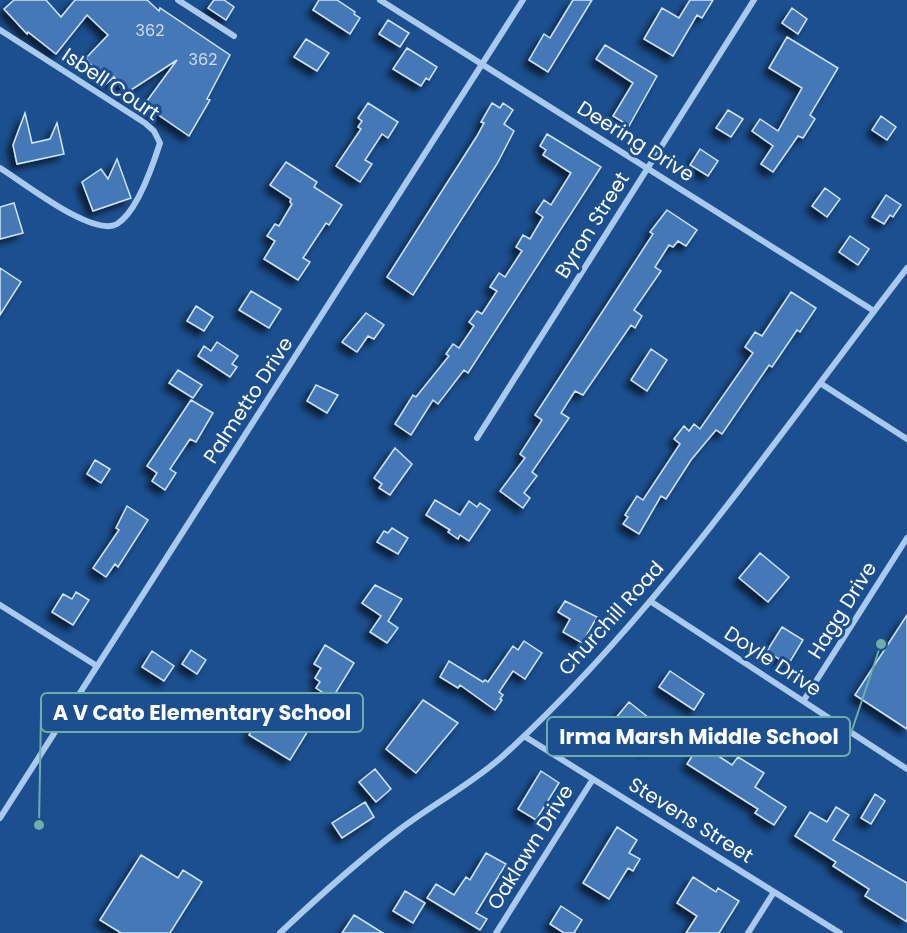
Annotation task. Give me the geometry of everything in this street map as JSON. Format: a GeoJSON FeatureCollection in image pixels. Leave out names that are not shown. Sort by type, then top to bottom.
{"type":"FeatureCollection","features":[{"type":"Feature","properties":{"kind":"street"},"geometry":{"type":"LineString","coordinates":[[178,0],[234,36]]}},
{"type":"Feature","properties":{"kind":"street","name":"Deering Drive"},"geometry":{"type":"LineString","coordinates":[[380,0],[874,310]]}},
{"type":"Feature","properties":{"kind":"street","name":"Palmetto Drive"},"geometry":{"type":"LineString","coordinates":[[0,818],[524,0]]}},
{"type":"Feature","properties":{"kind":"street","name":"Byron Street"},"geometry":{"type":"LineString","coordinates":[[477,438],[754,0]]}},
{"type":"Feature","properties":{"kind":"street","name":"Isbell Court"},"geometry":{"type":"LineString","coordinates":[[0,30],[145,123],[154,131],[160,143],[134,203],[118,223],[110,226],[85,222],[0,168]]}},
{"type":"Feature","properties":{"kind":"street","name":"Churchill Road"},"geometry":{"type":"LineString","coordinates":[[280,933],[333,883],[391,836],[476,777],[524,736],[606,652],[650,601],[907,268]]}},
{"type":"Feature","properties":{"kind":"street"},"geometry":{"type":"LineString","coordinates":[[820,383],[907,439]]}},
{"type":"Feature","properties":{"kind":"street","name":"Hagg Drive"},"geometry":{"type":"LineString","coordinates":[[804,700],[907,538]]}},
{"type":"Feature","properties":{"kind":"street","name":"Doyle Drive"},"geometry":{"type":"LineString","coordinates":[[650,601],[907,769]]}},
{"type":"Feature","properties":{"kind":"street"},"geometry":{"type":"LineString","coordinates":[[0,605],[97,666]]}},
{"type":"Feature","properties":{"kind":"street","name":"Stevens Street"},"geometry":{"type":"LineString","coordinates":[[524,736],[840,933]]}},
{"type":"Feature","properties":{"kind":"street","name":"Oaklawn Drive"},"geometry":{"type":"LineString","coordinates":[[496,933],[593,779]]}},
{"type":"Feature","properties":{"kind":"street"},"geometry":{"type":"LineString","coordinates":[[748,933],[774,892]]}},
{"type":"Feature","properties":{"kind":"building"},"geometry":{"type":"Polygon","coordinates":[[[14,0],[46,0],[61,17],[75,0],[147,0],[159,11],[160,8],[230,55],[207,99],[210,100],[189,136],[144,105],[177,60],[125,94],[114,77],[106,84],[86,58],[108,35],[87,15],[56,54],[28,32],[27,34],[4,9],[14,0]]]}},
{"type":"Feature","properties":{"kind":"building"},"geometry":{"type":"Polygon","coordinates":[[[214,0],[224,0],[234,7],[226,20],[208,8],[214,0]]]}},
{"type":"Feature","properties":{"kind":"building"},"geometry":{"type":"Polygon","coordinates":[[[319,0],[337,0],[355,12],[354,14],[360,18],[350,34],[313,10],[319,0]]]}},
{"type":"Feature","properties":{"kind":"building"},"geometry":{"type":"Polygon","coordinates":[[[573,0],[592,0],[548,72],[529,60],[544,34],[550,38],[573,0]]]}},
{"type":"Feature","properties":{"kind":"building"},"geometry":{"type":"Polygon","coordinates":[[[690,0],[713,0],[702,18],[697,15],[673,56],[644,39],[662,8],[679,18],[690,0]]]}},
{"type":"Feature","properties":{"kind":"building"},"geometry":{"type":"Polygon","coordinates":[[[792,8],[807,19],[798,34],[782,23],[792,8]]]}},
{"type":"Feature","properties":{"kind":"building"},"geometry":{"type":"Polygon","coordinates":[[[388,20],[409,33],[400,47],[379,34],[388,20]]]}},
{"type":"Feature","properties":{"kind":"building"},"geometry":{"type":"Polygon","coordinates":[[[787,37],[838,68],[810,115],[815,119],[803,138],[798,136],[773,172],[761,164],[773,146],[752,131],[760,119],[778,131],[802,88],[769,68],[787,37]]]}},
{"type":"Feature","properties":{"kind":"building"},"geometry":{"type":"Polygon","coordinates":[[[306,39],[329,53],[317,71],[294,57],[306,39]]]}},
{"type":"Feature","properties":{"kind":"building"},"geometry":{"type":"Polygon","coordinates":[[[605,45],[657,76],[629,126],[613,116],[633,83],[596,59],[605,45]]]}},
{"type":"Feature","properties":{"kind":"building"},"geometry":{"type":"Polygon","coordinates":[[[407,48],[437,67],[429,80],[426,78],[421,86],[393,69],[407,48]]]}},
{"type":"Feature","properties":{"kind":"building"},"geometry":{"type":"Polygon","coordinates":[[[368,103],[398,122],[388,138],[382,134],[365,160],[372,164],[360,182],[336,166],[361,129],[358,127],[362,121],[358,118],[368,103]]]}},
{"type":"Feature","properties":{"kind":"building"},"geometry":{"type":"Polygon","coordinates":[[[492,103],[500,108],[503,103],[513,110],[504,124],[514,131],[497,164],[413,295],[387,277],[477,136],[484,123],[481,122],[492,103]]]}},
{"type":"Feature","properties":{"kind":"building"},"geometry":{"type":"Polygon","coordinates":[[[728,110],[743,119],[731,137],[716,128],[728,110]]]}},
{"type":"Feature","properties":{"kind":"building"},"geometry":{"type":"Polygon","coordinates":[[[25,113],[32,143],[50,139],[57,123],[64,154],[17,164],[13,145],[25,113]]]}},
{"type":"Feature","properties":{"kind":"building"},"geometry":{"type":"Polygon","coordinates":[[[881,116],[896,127],[887,140],[872,130],[881,116]]]}},
{"type":"Feature","properties":{"kind":"building"},"geometry":{"type":"Polygon","coordinates":[[[547,134],[601,167],[468,373],[464,370],[438,404],[433,400],[411,435],[395,424],[413,395],[416,397],[449,356],[446,354],[453,344],[459,348],[474,326],[469,322],[477,311],[482,314],[497,291],[490,287],[499,273],[505,277],[522,251],[516,247],[523,235],[530,239],[543,217],[536,212],[544,200],[551,205],[571,173],[543,155],[546,150],[540,146],[547,134]]]}},
{"type":"Feature","properties":{"kind":"building"},"geometry":{"type":"Polygon","coordinates":[[[700,149],[718,161],[708,176],[690,165],[700,149]]]}},
{"type":"Feature","properties":{"kind":"building"},"geometry":{"type":"Polygon","coordinates":[[[117,159],[131,198],[93,211],[82,182],[101,169],[108,179],[117,159]]]}},
{"type":"Feature","properties":{"kind":"building"},"geometry":{"type":"Polygon","coordinates":[[[286,162],[317,182],[314,187],[342,205],[329,225],[326,223],[303,258],[310,262],[298,280],[264,259],[275,241],[267,236],[275,224],[279,226],[292,204],[291,199],[270,185],[286,162]]]}},
{"type":"Feature","properties":{"kind":"building"},"geometry":{"type":"Polygon","coordinates":[[[825,188],[840,199],[827,217],[812,206],[825,188]]]}},
{"type":"Feature","properties":{"kind":"building"},"geometry":{"type":"Polygon","coordinates":[[[886,195],[901,205],[893,217],[890,215],[884,224],[872,217],[886,195]]]}},
{"type":"Feature","properties":{"kind":"building"},"geometry":{"type":"Polygon","coordinates":[[[14,203],[23,233],[0,239],[0,207],[14,203]]]}},
{"type":"Feature","properties":{"kind":"building"},"geometry":{"type":"Polygon","coordinates":[[[667,210],[697,230],[686,246],[678,241],[673,247],[669,245],[655,267],[661,271],[634,310],[642,316],[635,328],[631,325],[583,395],[575,391],[561,413],[569,418],[532,472],[537,476],[524,493],[530,498],[523,508],[500,491],[525,458],[520,454],[542,420],[535,415],[653,234],[650,232],[667,210]]]}},
{"type":"Feature","properties":{"kind":"building"},"geometry":{"type":"Polygon","coordinates":[[[850,236],[869,249],[858,265],[839,252],[850,236]]]}},
{"type":"Feature","properties":{"kind":"building"},"geometry":{"type":"Polygon","coordinates":[[[0,268],[21,282],[0,315],[0,268]]]}},
{"type":"Feature","properties":{"kind":"building"},"geometry":{"type":"Polygon","coordinates":[[[251,291],[281,309],[269,328],[239,310],[251,291]]]}},
{"type":"Feature","properties":{"kind":"building"},"geometry":{"type":"Polygon","coordinates":[[[791,292],[816,308],[800,332],[797,330],[772,367],[769,365],[722,434],[716,430],[691,460],[666,499],[661,496],[639,534],[623,524],[628,517],[625,515],[637,496],[643,500],[680,444],[674,439],[684,426],[689,431],[694,424],[700,429],[753,353],[745,347],[755,332],[762,336],[791,292]]]}},
{"type":"Feature","properties":{"kind":"building"},"geometry":{"type":"Polygon","coordinates":[[[196,306],[213,317],[204,331],[187,321],[196,306]]]}},
{"type":"Feature","properties":{"kind":"building"},"geometry":{"type":"Polygon","coordinates":[[[366,313],[384,325],[374,339],[368,336],[357,352],[342,342],[366,313]]]}},
{"type":"Feature","properties":{"kind":"building"},"geometry":{"type":"Polygon","coordinates":[[[217,342],[238,356],[232,364],[237,367],[230,377],[198,356],[204,346],[211,351],[217,342]]]}},
{"type":"Feature","properties":{"kind":"building"},"geometry":{"type":"Polygon","coordinates":[[[651,349],[667,360],[647,391],[631,380],[651,349]]]}},
{"type":"Feature","properties":{"kind":"building"},"geometry":{"type":"Polygon","coordinates":[[[178,370],[202,385],[193,398],[169,383],[178,370]]]}},
{"type":"Feature","properties":{"kind":"building"},"geometry":{"type":"Polygon","coordinates":[[[316,385],[338,395],[327,413],[307,401],[316,385]]]}},
{"type":"Feature","properties":{"kind":"building"},"geometry":{"type":"Polygon","coordinates":[[[191,400],[213,413],[196,442],[190,439],[170,469],[176,473],[165,490],[152,481],[157,473],[147,466],[191,400]]]}},
{"type":"Feature","properties":{"kind":"building"},"geometry":{"type":"Polygon","coordinates":[[[395,448],[412,464],[390,495],[379,488],[382,484],[374,478],[395,448]]]}},
{"type":"Feature","properties":{"kind":"building"},"geometry":{"type":"Polygon","coordinates":[[[95,460],[110,469],[101,483],[87,474],[95,460]]]}},
{"type":"Feature","properties":{"kind":"building"},"geometry":{"type":"Polygon","coordinates":[[[435,500],[460,515],[469,501],[477,507],[480,503],[490,510],[469,541],[460,535],[458,539],[448,532],[450,530],[426,515],[435,500]]]}},
{"type":"Feature","properties":{"kind":"building"},"geometry":{"type":"Polygon","coordinates":[[[127,506],[148,520],[118,567],[115,564],[106,577],[93,568],[119,530],[116,528],[127,506]]]}},
{"type":"Feature","properties":{"kind":"building"},"geometry":{"type":"Polygon","coordinates":[[[392,528],[408,538],[398,554],[377,542],[384,531],[388,533],[392,528]]]}},
{"type":"Feature","properties":{"kind":"building"},"geometry":{"type":"Polygon","coordinates":[[[760,553],[789,577],[768,602],[739,578],[760,553]]]}},
{"type":"Feature","properties":{"kind":"building"},"geometry":{"type":"Polygon","coordinates":[[[375,585],[402,599],[388,621],[398,628],[387,643],[370,632],[381,616],[362,603],[375,585]]]}},
{"type":"Feature","properties":{"kind":"building"},"geometry":{"type":"Polygon","coordinates":[[[76,592],[89,600],[73,625],[52,612],[63,594],[72,599],[76,592]]]}},
{"type":"Feature","properties":{"kind":"building"},"geometry":{"type":"Polygon","coordinates":[[[565,601],[597,617],[582,643],[563,632],[570,619],[558,612],[565,601]]]}},
{"type":"Feature","properties":{"kind":"building"},"geometry":{"type":"Polygon","coordinates":[[[907,615],[907,729],[855,695],[907,615]]]}},
{"type":"Feature","properties":{"kind":"building"},"geometry":{"type":"Polygon","coordinates":[[[782,627],[803,640],[788,665],[767,651],[782,627]]]}},
{"type":"Feature","properties":{"kind":"building"},"geometry":{"type":"Polygon","coordinates":[[[524,641],[542,653],[525,679],[513,671],[499,692],[503,695],[500,699],[502,700],[495,710],[460,685],[458,688],[440,677],[449,661],[483,682],[485,680],[488,682],[513,646],[518,650],[524,641]]]}},
{"type":"Feature","properties":{"kind":"building"},"geometry":{"type":"Polygon","coordinates":[[[325,645],[354,663],[330,702],[322,707],[325,713],[318,724],[306,716],[322,692],[316,688],[320,682],[315,678],[321,668],[314,664],[325,645]]]}},
{"type":"Feature","properties":{"kind":"building"},"geometry":{"type":"Polygon","coordinates":[[[191,650],[206,660],[197,674],[182,664],[191,650]]]}},
{"type":"Feature","properties":{"kind":"building"},"geometry":{"type":"Polygon","coordinates":[[[152,651],[174,666],[164,681],[142,667],[152,651]]]}},
{"type":"Feature","properties":{"kind":"building"},"geometry":{"type":"Polygon","coordinates":[[[670,671],[704,694],[694,710],[659,687],[670,671]]]}},
{"type":"Feature","properties":{"kind":"building"},"geometry":{"type":"Polygon","coordinates":[[[423,700],[458,723],[416,773],[386,749],[423,700]]]}},
{"type":"Feature","properties":{"kind":"building"},"geometry":{"type":"Polygon","coordinates":[[[269,701],[311,726],[290,760],[249,735],[269,701]]]}},
{"type":"Feature","properties":{"kind":"building"},"geometry":{"type":"Polygon","coordinates":[[[629,702],[664,730],[647,750],[623,730],[620,734],[610,725],[629,702]]]}},
{"type":"Feature","properties":{"kind":"building"},"geometry":{"type":"Polygon","coordinates":[[[700,744],[732,765],[738,757],[764,773],[755,787],[786,807],[774,825],[755,813],[758,809],[687,764],[700,744]]]}},
{"type":"Feature","properties":{"kind":"building"},"geometry":{"type":"Polygon","coordinates":[[[375,769],[391,789],[376,802],[359,782],[375,769]]]}},
{"type":"Feature","properties":{"kind":"building"},"geometry":{"type":"Polygon","coordinates":[[[541,771],[559,783],[536,820],[518,809],[541,771]]]}},
{"type":"Feature","properties":{"kind":"building"},"geometry":{"type":"Polygon","coordinates":[[[875,794],[885,801],[871,824],[861,818],[875,794]]]}},
{"type":"Feature","properties":{"kind":"building"},"geometry":{"type":"Polygon","coordinates":[[[365,802],[374,817],[342,838],[332,823],[365,802]]]}},
{"type":"Feature","properties":{"kind":"building"},"geometry":{"type":"Polygon","coordinates":[[[836,807],[849,815],[833,840],[907,883],[907,922],[865,896],[869,889],[833,866],[836,862],[795,836],[810,812],[827,822],[836,807]]]}},
{"type":"Feature","properties":{"kind":"building"},"geometry":{"type":"Polygon","coordinates":[[[617,827],[637,840],[629,853],[640,859],[633,871],[628,868],[609,899],[583,883],[617,827]]]}},
{"type":"Feature","properties":{"kind":"building"},"geometry":{"type":"Polygon","coordinates":[[[486,853],[506,864],[476,913],[487,919],[480,930],[427,898],[436,884],[454,895],[466,877],[470,880],[486,853]]]}},
{"type":"Feature","properties":{"kind":"building"},"geometry":{"type":"Polygon","coordinates":[[[141,855],[178,878],[183,870],[202,882],[170,933],[121,933],[100,920],[141,855]]]}},
{"type":"Feature","properties":{"kind":"building"},"geometry":{"type":"Polygon","coordinates":[[[693,877],[716,892],[718,888],[739,901],[719,933],[686,933],[697,916],[677,903],[693,877]]]}},
{"type":"Feature","properties":{"kind":"building"},"geometry":{"type":"Polygon","coordinates":[[[405,891],[425,903],[413,923],[393,911],[405,891]]]}},
{"type":"Feature","properties":{"kind":"building"},"geometry":{"type":"Polygon","coordinates":[[[561,906],[582,920],[574,933],[564,933],[550,924],[561,906]]]}},
{"type":"Feature","properties":{"kind":"building"},"geometry":{"type":"Polygon","coordinates":[[[354,915],[383,933],[342,933],[354,915]]]}},
{"type":"Feature","properties":{"kind":"place","name":"Irma Marsh Middle School"},"geometry":{"type":"Point","coordinates":[881,644]}},
{"type":"Feature","properties":{"kind":"place","name":"A V Cato Elementary School"},"geometry":{"type":"Point","coordinates":[39,825]}}]}
